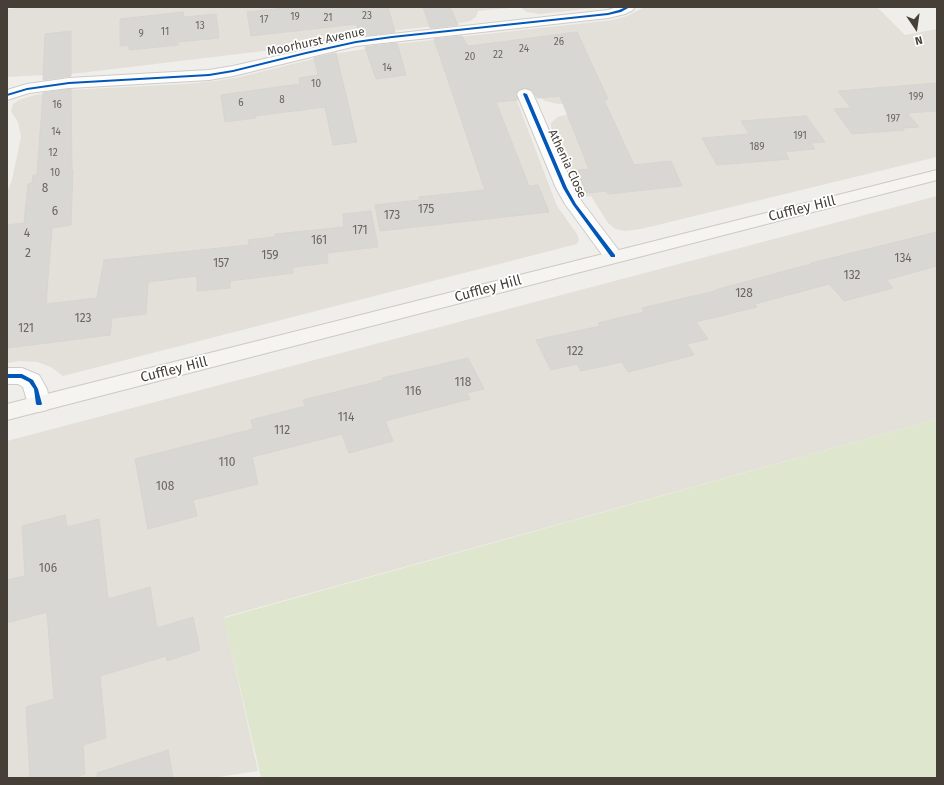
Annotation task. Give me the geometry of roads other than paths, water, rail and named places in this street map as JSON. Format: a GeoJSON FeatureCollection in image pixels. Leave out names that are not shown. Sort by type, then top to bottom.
{"type":"FeatureCollection","features":[{"type":"Feature","properties":{"kind":"main road","name":"Cuffley Hill"},"geometry":{"type":"LineString","coordinates":[[7,412],[374,319],[613,256],[937,175]]}},
{"type":"Feature","properties":{"kind":"street","name":"Moorhurst Avenue"},"geometry":{"type":"LineString","coordinates":[[7,94],[27,89],[69,83],[210,75],[356,42],[608,14],[628,7]]}},
{"type":"Feature","properties":{"kind":"street","name":"Athenia Close"},"geometry":{"type":"LineString","coordinates":[[525,94],[565,188],[574,204],[613,256]]}},
{"type":"Feature","properties":{"kind":"street"},"geometry":{"type":"LineString","coordinates":[[7,376],[22,376],[31,381],[36,389],[39,404]]}}]}
